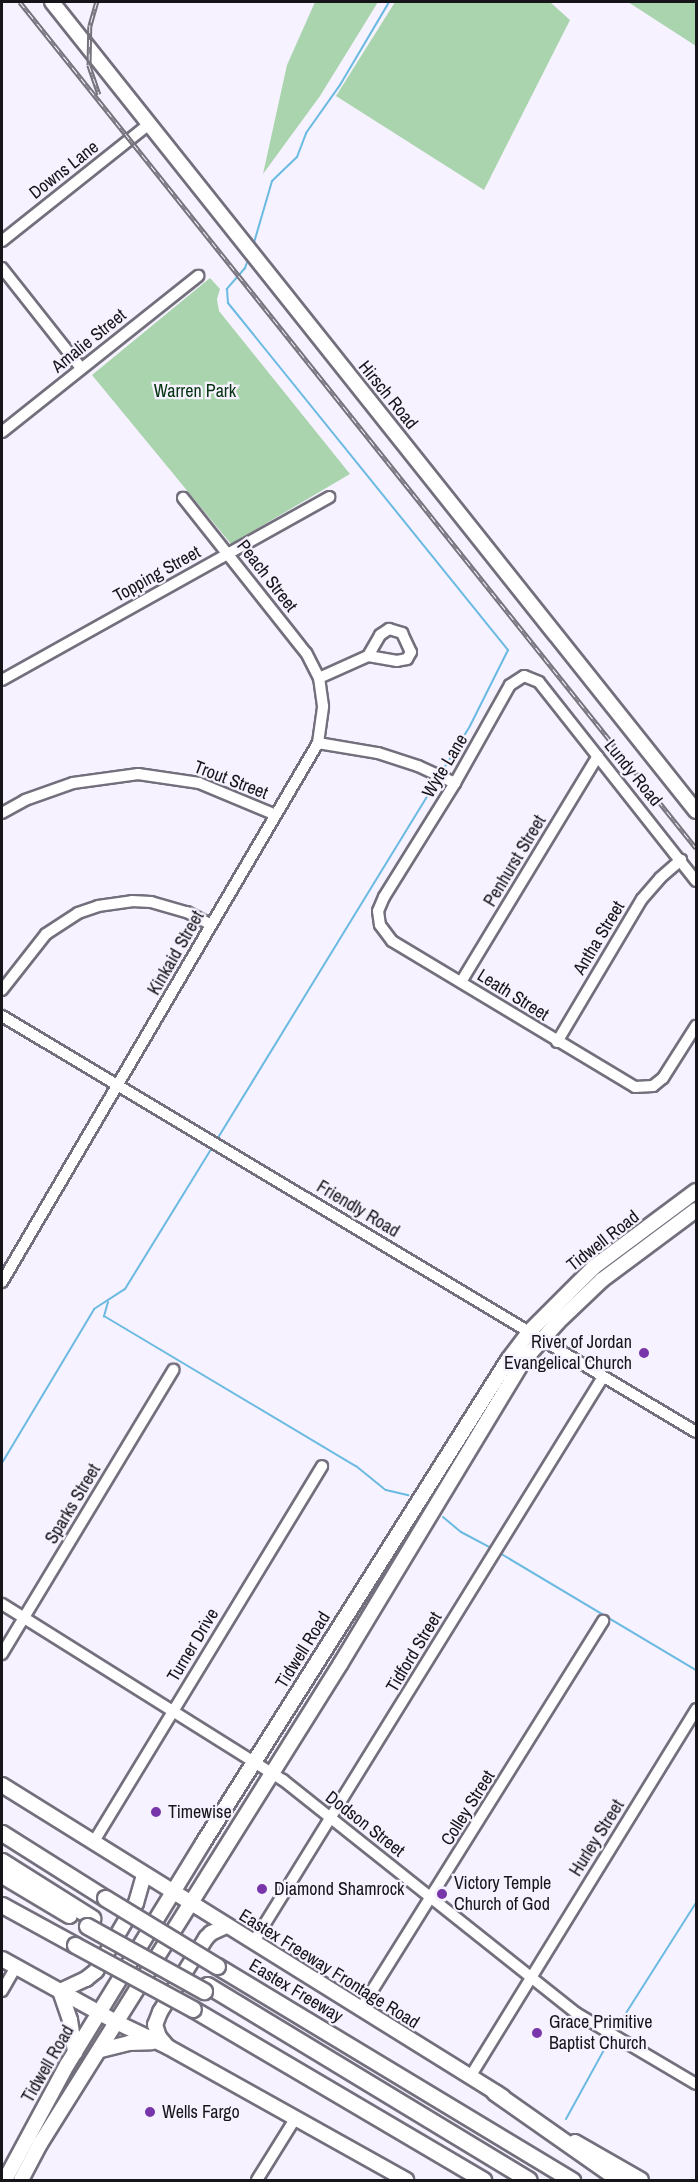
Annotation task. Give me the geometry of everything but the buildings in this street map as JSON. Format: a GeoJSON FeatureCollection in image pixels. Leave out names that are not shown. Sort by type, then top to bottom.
{"type":"FeatureCollection","features":[{"type":"Feature","properties":{"kind":"highway","name":"Eastex Freeway"},"geometry":{"type":"LineString","coordinates":[[2,1833],[105,1898],[572,2181]]}},
{"type":"Feature","properties":{"kind":"highway"},"geometry":{"type":"LineString","coordinates":[[2,1861],[90,1922]]}},
{"type":"Feature","properties":{"kind":"highway"},"geometry":{"type":"LineString","coordinates":[[2,1869],[355,2075],[529,2181]]}},
{"type":"Feature","properties":{"kind":"highway"},"geometry":{"type":"LineString","coordinates":[[2,1875],[90,1922]]}},
{"type":"Feature","properties":{"kind":"highway"},"geometry":{"type":"LineString","coordinates":[[2,1884],[90,1922]]}},
{"type":"Feature","properties":{"kind":"highway"},"geometry":{"type":"LineString","coordinates":[[2,1905],[193,2009],[483,2181]]}},
{"type":"Feature","properties":{"kind":"highway"},"geometry":{"type":"LineString","coordinates":[[494,2092],[619,2181]]}},
{"type":"Feature","properties":{"kind":"main road","name":"Hirsch Road"},"geometry":{"type":"LineString","coordinates":[[52,2],[696,811]]}},
{"type":"Feature","properties":{"kind":"main road","name":"Tidwell Road"},"geometry":{"type":"LineString","coordinates":[[5,2181],[17,2154],[75,2053],[322,1652],[458,1452],[541,1341],[696,1191]]}},
{"type":"Feature","properties":{"kind":"main road","name":"Tidwell Road"},"geometry":{"type":"LineString","coordinates":[[21,2181],[40,2144],[118,2023],[271,1772],[341,1663],[458,1452],[528,1333],[594,1267],[696,1210]]}},
{"type":"Feature","properties":{"kind":"main road"},"geometry":{"type":"LineString","coordinates":[[322,1652],[341,1663]]}},
{"type":"Feature","properties":{"kind":"main road","name":"Eastex Freeway Frontage Road"},"geometry":{"type":"LineString","coordinates":[[2,1785],[360,2010],[641,2181]]}},
{"type":"Feature","properties":{"kind":"main road"},"geometry":{"type":"LineString","coordinates":[[60,1991],[86,1979],[96,1971],[136,1904],[144,1875]]}},
{"type":"Feature","properties":{"kind":"main road"},"geometry":{"type":"LineString","coordinates":[[162,2044],[155,2025],[160,2012],[206,1938],[226,1926]]}},
{"type":"Feature","properties":{"kind":"main road"},"geometry":{"type":"LineString","coordinates":[[2,1959],[99,2013],[162,2044],[406,2181]]}},
{"type":"Feature","properties":{"kind":"main road"},"geometry":{"type":"LineString","coordinates":[[60,1991],[70,2020],[75,2053]]}},
{"type":"Feature","properties":{"kind":"main road"},"geometry":{"type":"LineString","coordinates":[[101,2050],[129,2043],[162,2044]]}},
{"type":"Feature","properties":{"kind":"street","name":"Downs Lane"},"geometry":{"type":"LineString","coordinates":[[2,241],[148,125]]}},
{"type":"Feature","properties":{"kind":"street"},"geometry":{"type":"LineString","coordinates":[[2,268],[81,368]]}},
{"type":"Feature","properties":{"kind":"street","name":"Amalie Street"},"geometry":{"type":"LineString","coordinates":[[2,432],[198,276]]}},
{"type":"Feature","properties":{"kind":"street","name":"Topping Street"},"geometry":{"type":"LineString","coordinates":[[2,680],[328,497]]}},
{"type":"Feature","properties":{"kind":"street","name":"Peach Street"},"geometry":{"type":"LineString","coordinates":[[183,498],[296,639],[319,678]]}},
{"type":"Feature","properties":{"kind":"street"},"geometry":{"type":"LineString","coordinates":[[319,678],[368,656]]}},
{"type":"Feature","properties":{"kind":"street","name":"Wyte Lane"},"geometry":{"type":"LineString","coordinates":[[385,895],[450,781],[510,685],[524,676],[539,682],[543,687]]}},
{"type":"Feature","properties":{"kind":"street","name":"Kinkaid Street"},"geometry":{"type":"LineString","coordinates":[[2,1282],[318,743],[323,706],[319,678]]}},
{"type":"Feature","properties":{"kind":"street","name":"Lundy Road"},"geometry":{"type":"LineString","coordinates":[[543,687],[696,881]]}},
{"type":"Feature","properties":{"kind":"street"},"geometry":{"type":"LineString","coordinates":[[318,743],[378,753],[450,781]]}},
{"type":"Feature","properties":{"kind":"street","name":"Penhurst Street"},"geometry":{"type":"LineString","coordinates":[[461,982],[598,756]]}},
{"type":"Feature","properties":{"kind":"street","name":"Trout Street"},"geometry":{"type":"LineString","coordinates":[[2,813],[25,800],[73,783],[138,774],[199,783],[276,815]]}},
{"type":"Feature","properties":{"kind":"street","name":"Antha Street"},"geometry":{"type":"LineString","coordinates":[[557,1042],[642,899],[660,878],[681,860]]}},
{"type":"Feature","properties":{"kind":"street","name":"Leath Street"},"geometry":{"type":"LineString","coordinates":[[385,895],[378,911],[384,934],[557,1042],[635,1087],[653,1086],[663,1078],[696,1026]]}},
{"type":"Feature","properties":{"kind":"street"},"geometry":{"type":"LineString","coordinates":[[2,990],[46,934],[78,913],[98,906],[132,901],[151,902],[187,912],[211,925]]}},
{"type":"Feature","properties":{"kind":"street","name":"Friendly Road"},"geometry":{"type":"LineString","coordinates":[[2,1016],[436,1274],[541,1341],[696,1432]]}},
{"type":"Feature","properties":{"kind":"street","name":"Sparks Street"},"geometry":{"type":"LineString","coordinates":[[2,1654],[173,1371]]}},
{"type":"Feature","properties":{"kind":"street","name":"Tidford Street"},"geometry":{"type":"LineString","coordinates":[[253,1943],[603,1377]]}},
{"type":"Feature","properties":{"kind":"street","name":"Turner Drive"},"geometry":{"type":"LineString","coordinates":[[93,1843],[322,1466]]}},
{"type":"Feature","properties":{"kind":"street","name":"Dodson Street"},"geometry":{"type":"LineString","coordinates":[[2,1604],[271,1772],[530,1978],[619,2041],[696,2084]]}},
{"type":"Feature","properties":{"kind":"street","name":"Colley Street"},"geometry":{"type":"LineString","coordinates":[[360,2010],[603,1621]]}},
{"type":"Feature","properties":{"kind":"street","name":"Hurley Street"},"geometry":{"type":"LineString","coordinates":[[470,2077],[696,1709]]}},
{"type":"Feature","properties":{"kind":"street"},"geometry":{"type":"LineString","coordinates":[[2,1991],[16,1967]]}},
{"type":"Feature","properties":{"kind":"street"},"geometry":{"type":"LineString","coordinates":[[257,2181],[295,2119]]}},
{"type":"Feature","properties":{"kind":"green space"},"geometry":{"type":"Polygon","coordinates":[[[315,2],[378,2],[320,96],[263,174],[287,65],[315,2]]]}},
{"type":"Feature","properties":{"kind":"green space"},"geometry":{"type":"Polygon","coordinates":[[[395,2],[550,2],[570,20],[484,190],[336,96],[395,2]]]}},
{"type":"Feature","properties":{"kind":"green space"},"geometry":{"type":"Polygon","coordinates":[[[628,2],[696,2],[696,46],[628,2]]]}},
{"type":"Feature","properties":{"kind":"green space","name":"Warren Park"},"geometry":{"type":"Polygon","coordinates":[[[210,278],[220,289],[217,299],[219,311],[350,474],[231,544],[92,375],[210,278]]]}},
{"type":"Feature","properties":{"kind":"waterway"},"geometry":{"type":"LineString","coordinates":[[253,246],[272,181],[297,157],[306,133],[340,85],[389,2]]}},
{"type":"Feature","properties":{"kind":"waterway"},"geometry":{"type":"LineString","coordinates":[[249,257],[245,268],[227,289],[228,303],[508,650],[470,726],[441,773]]}},
{"type":"Feature","properties":{"kind":"waterway"},"geometry":{"type":"LineString","coordinates":[[216,1141],[437,780]]}},
{"type":"Feature","properties":{"kind":"waterway"},"geometry":{"type":"LineString","coordinates":[[2,1463],[94,1309],[125,1289],[213,1146]]}},
{"type":"Feature","properties":{"kind":"waterway"},"geometry":{"type":"LineString","coordinates":[[108,1302],[104,1316],[356,1466],[386,1490],[408,1495]]}},
{"type":"Feature","properties":{"kind":"waterway"},"geometry":{"type":"LineString","coordinates":[[443,1517],[461,1532],[493,1549]]}},
{"type":"Feature","properties":{"kind":"waterway"},"geometry":{"type":"LineString","coordinates":[[498,1552],[696,1670]]}},
{"type":"Feature","properties":{"kind":"waterway"},"geometry":{"type":"LineString","coordinates":[[614,2032],[696,1903]]}},
{"type":"Feature","properties":{"kind":"waterway"},"geometry":{"type":"LineString","coordinates":[[566,2119],[611,2037]]}},
{"type":"Feature","properties":{"kind":"railway"},"geometry":{"type":"LineString","coordinates":[[20,2],[696,848]]}},
{"type":"Feature","properties":{"kind":"railway"},"geometry":{"type":"LineString","coordinates":[[97,2],[90,26],[89,65],[99,94]]}},
{"type":"Feature","properties":{"kind":"place","name":"River of Jordan Evangelical Church"},"geometry":{"type":"Point","coordinates":[644,1353]}},
{"type":"Feature","properties":{"kind":"place","name":"Timewise"},"geometry":{"type":"Point","coordinates":[156,1812]}},
{"type":"Feature","properties":{"kind":"place","name":"Diamond Shamrock"},"geometry":{"type":"Point","coordinates":[262,1889]}},
{"type":"Feature","properties":{"kind":"place","name":"Victory Temple Church of God"},"geometry":{"type":"Point","coordinates":[442,1894]}},
{"type":"Feature","properties":{"kind":"place","name":"Grace Primitive Baptist Church"},"geometry":{"type":"Point","coordinates":[537,2033]}},
{"type":"Feature","properties":{"kind":"place","name":"Wells Fargo"},"geometry":{"type":"Point","coordinates":[150,2112]}}]}
